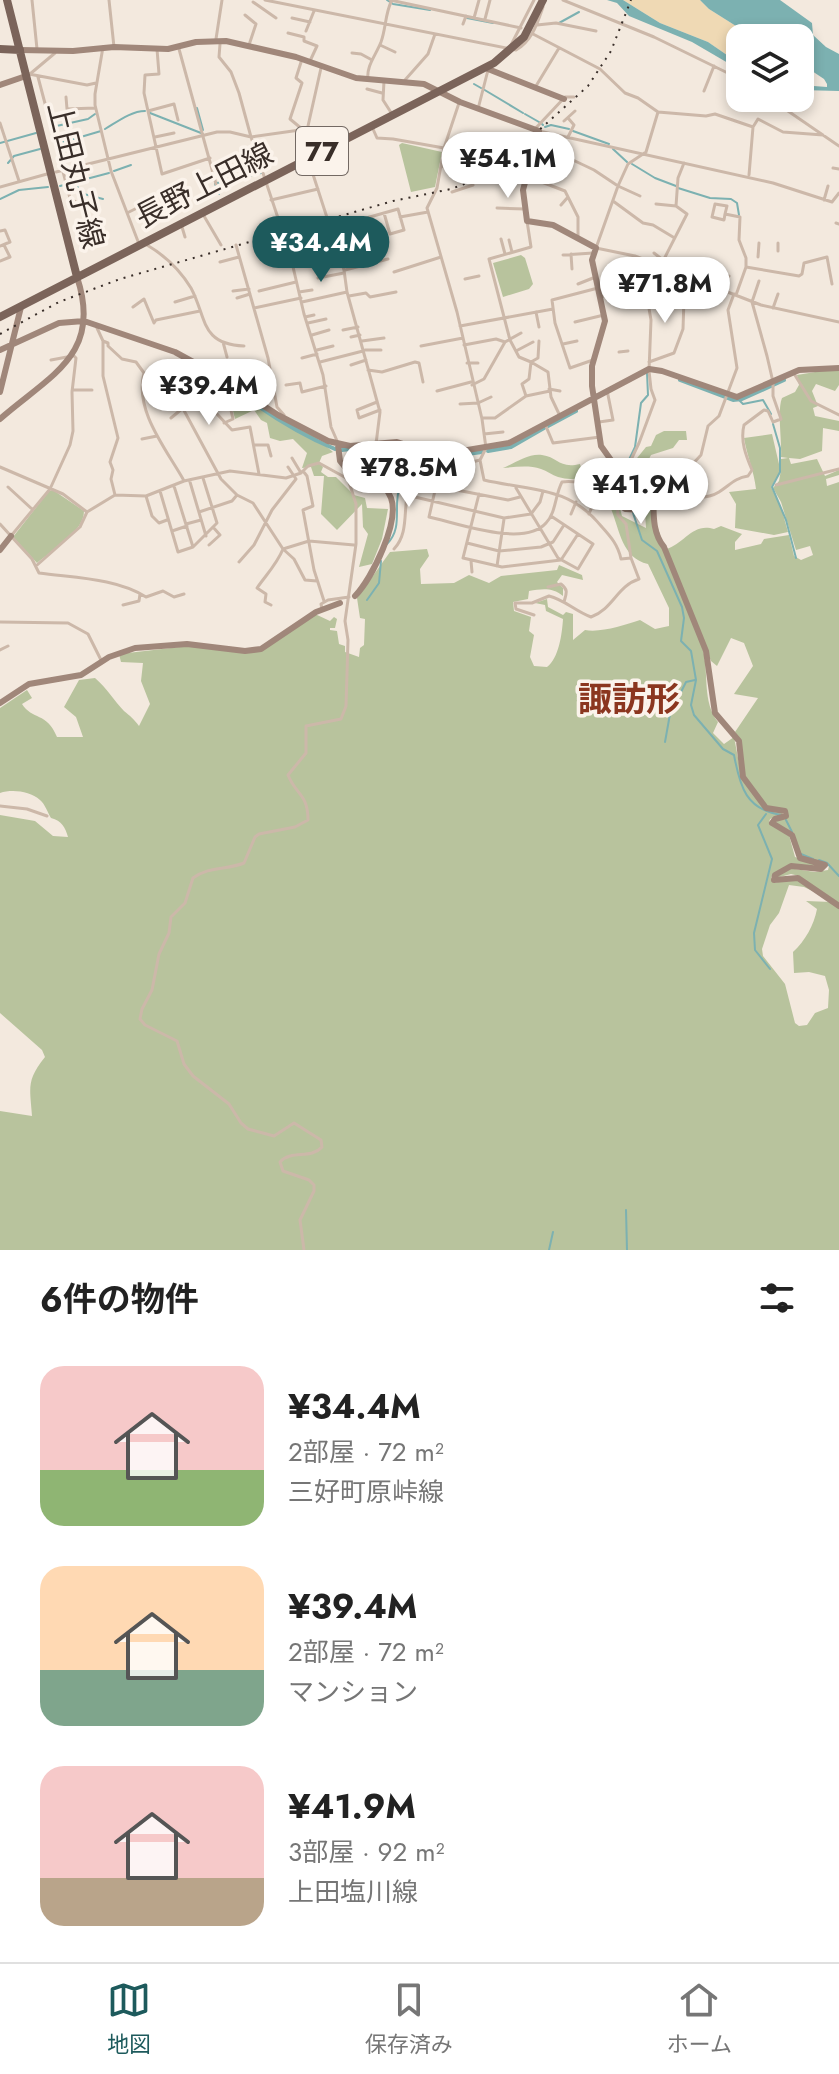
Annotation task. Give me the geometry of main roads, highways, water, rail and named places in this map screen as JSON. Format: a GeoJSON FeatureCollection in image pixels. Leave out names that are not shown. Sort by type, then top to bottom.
{"type":"FeatureCollection","features":[{"type":"Feature","properties":{"kind":"main road","name":"上田丸子線"},"geometry":{"type":"LineString","coordinates":[[0,317],[77,277],[7,0]]}},
{"type":"Feature","properties":{"kind":"main road","name":"長野上田線"},"geometry":{"type":"LineString","coordinates":[[77,277],[437,91],[488,68],[527,32],[544,0]]}},
{"type":"Feature","properties":{"kind":"main road"},"geometry":{"type":"LineString","coordinates":[[0,49],[20,50]]}},
{"type":"Feature","properties":{"kind":"water"},"geometry":{"type":"Polygon","coordinates":[[[607,0],[623,0],[660,23],[708,42],[726,54],[726,62],[692,42],[629,16],[617,3],[607,0]]]}},
{"type":"Feature","properties":{"kind":"water"},"geometry":{"type":"Polygon","coordinates":[[[700,0],[780,0],[812,24],[733,24],[700,0]]]}},
{"type":"Feature","properties":{"kind":"water"},"geometry":{"type":"Polygon","coordinates":[[[814,36],[839,54],[839,91],[814,90],[814,86],[827,87],[824,79],[814,72],[814,36]]]}},
{"type":"Feature","properties":{"kind":"waterway"},"geometry":{"type":"LineString","coordinates":[[387,0],[393,4],[430,10]]}},
{"type":"Feature","properties":{"kind":"waterway"},"geometry":{"type":"LineString","coordinates":[[559,23],[579,12]]}},
{"type":"Feature","properties":{"kind":"waterway"},"geometry":{"type":"LineString","coordinates":[[467,18],[493,23]]}},
{"type":"Feature","properties":{"kind":"waterway"},"geometry":{"type":"LineString","coordinates":[[474,84],[481,88]]}},
{"type":"Feature","properties":{"kind":"waterway"},"geometry":{"type":"LineString","coordinates":[[483,89],[523,113]]}},
{"type":"Feature","properties":{"kind":"waterway"},"geometry":{"type":"LineString","coordinates":[[197,108],[203,130]]}},
{"type":"Feature","properties":{"kind":"waterway"},"geometry":{"type":"LineString","coordinates":[[105,129],[129,115],[145,111]]}},
{"type":"Feature","properties":{"kind":"waterway"},"geometry":{"type":"LineString","coordinates":[[150,113],[201,133]]}},
{"type":"Feature","properties":{"kind":"waterway"},"geometry":{"type":"LineString","coordinates":[[52,127],[88,119],[95,114]]}},
{"type":"Feature","properties":{"kind":"waterway"},"geometry":{"type":"LineString","coordinates":[[525,114],[539,122]]}},
{"type":"Feature","properties":{"kind":"waterway"},"geometry":{"type":"LineString","coordinates":[[545,127],[551,125],[569,129]]}},
{"type":"Feature","properties":{"kind":"waterway"},"geometry":{"type":"LineString","coordinates":[[57,144],[101,131]]}},
{"type":"Feature","properties":{"kind":"waterway"},"geometry":{"type":"LineString","coordinates":[[573,131],[609,144]]}},
{"type":"Feature","properties":{"kind":"waterway"},"geometry":{"type":"LineString","coordinates":[[0,143],[36,133]]}},
{"type":"Feature","properties":{"kind":"waterway"},"geometry":{"type":"LineString","coordinates":[[8,163],[14,156],[40,149]]}},
{"type":"Feature","properties":{"kind":"waterway"},"geometry":{"type":"LineString","coordinates":[[613,149],[627,162]]}},
{"type":"Feature","properties":{"kind":"waterway"},"geometry":{"type":"LineString","coordinates":[[632,164],[676,186]]}},
{"type":"Feature","properties":{"kind":"waterway"},"geometry":{"type":"LineString","coordinates":[[114,171],[131,165]]}},
{"type":"Feature","properties":{"kind":"waterway"},"geometry":{"type":"LineString","coordinates":[[60,186],[109,173]]}},
{"type":"Feature","properties":{"kind":"waterway"},"geometry":{"type":"LineString","coordinates":[[217,183],[261,173]]}},
{"type":"Feature","properties":{"kind":"waterway"},"geometry":{"type":"LineString","coordinates":[[76,183],[80,193],[103,199]]}},
{"type":"Feature","properties":{"kind":"waterway"},"geometry":{"type":"LineString","coordinates":[[215,184],[219,194]]}},
{"type":"Feature","properties":{"kind":"waterway"},"geometry":{"type":"LineString","coordinates":[[0,199],[19,190],[48,187]]}},
{"type":"Feature","properties":{"kind":"waterway"},"geometry":{"type":"LineString","coordinates":[[678,188],[710,198],[731,199],[737,203],[739,215]]}},
{"type":"Feature","properties":{"kind":"waterway"},"geometry":{"type":"LineString","coordinates":[[632,508],[633,486],[627,464],[635,447],[641,403],[648,395],[647,373]]}},
{"type":"Feature","properties":{"kind":"waterway"},"geometry":{"type":"LineString","coordinates":[[680,380],[733,400],[784,380]]}},
{"type":"Feature","properties":{"kind":"waterway"},"geometry":{"type":"LineString","coordinates":[[248,399],[290,427],[335,449]]}},
{"type":"Feature","properties":{"kind":"waterway"},"geometry":{"type":"LineString","coordinates":[[739,400],[743,404],[763,400],[771,414]]}},
{"type":"Feature","properties":{"kind":"waterway"},"geometry":{"type":"LineString","coordinates":[[548,426],[576,411]]}},
{"type":"Feature","properties":{"kind":"waterway"},"geometry":{"type":"LineString","coordinates":[[773,424],[780,448],[780,472],[772,487],[786,520],[796,558]]}},
{"type":"Feature","properties":{"kind":"waterway"},"geometry":{"type":"LineString","coordinates":[[488,451],[511,447],[544,428]]}},
{"type":"Feature","properties":{"kind":"waterway"},"geometry":{"type":"LineString","coordinates":[[380,446],[379,457],[402,464],[396,526],[387,544]]}},
{"type":"Feature","properties":{"kind":"waterway"},"geometry":{"type":"LineString","coordinates":[[342,450],[367,447]]}},
{"type":"Feature","properties":{"kind":"waterway"},"geometry":{"type":"LineString","coordinates":[[418,452],[438,458],[482,452]]}},
{"type":"Feature","properties":{"kind":"waterway"},"geometry":{"type":"LineString","coordinates":[[633,513],[642,540],[657,551],[682,607],[681,641],[691,651],[696,680],[691,705],[694,715],[723,749],[734,755],[742,787],[753,802],[760,808],[782,815]]}},
{"type":"Feature","properties":{"kind":"waterway"},"geometry":{"type":"LineString","coordinates":[[367,600],[379,583],[381,561]]}},
{"type":"Feature","properties":{"kind":"waterway"},"geometry":{"type":"LineString","coordinates":[[665,742],[670,714],[686,682],[695,680]]}},
{"type":"Feature","properties":{"kind":"waterway"},"geometry":{"type":"LineString","coordinates":[[766,814],[758,825],[772,859],[754,933],[755,950],[770,969]]}},
{"type":"Feature","properties":{"kind":"waterway"},"geometry":{"type":"LineString","coordinates":[[786,820],[792,832]]}},
{"type":"Feature","properties":{"kind":"waterway"},"geometry":{"type":"LineString","coordinates":[[801,854],[813,859]]}},
{"type":"Feature","properties":{"kind":"waterway"},"geometry":{"type":"LineString","coordinates":[[819,860],[827,863],[839,876]]}},
{"type":"Feature","properties":{"kind":"waterway"},"geometry":{"type":"LineString","coordinates":[[626,1210],[627,1250]]}},
{"type":"Feature","properties":{"kind":"waterway"},"geometry":{"type":"LineString","coordinates":[[549,1250],[553,1232]]}},
{"type":"Feature","properties":{"kind":"railway"},"geometry":{"type":"LineString","coordinates":[[0,334],[59,302],[120,279],[475,180],[507,159],[588,86],[611,51],[631,0]]}},
{"type":"Feature","properties":{"kind":"district","name":"諏訪形"},"geometry":{"type":"Point","coordinates":[629,699]}}]}
